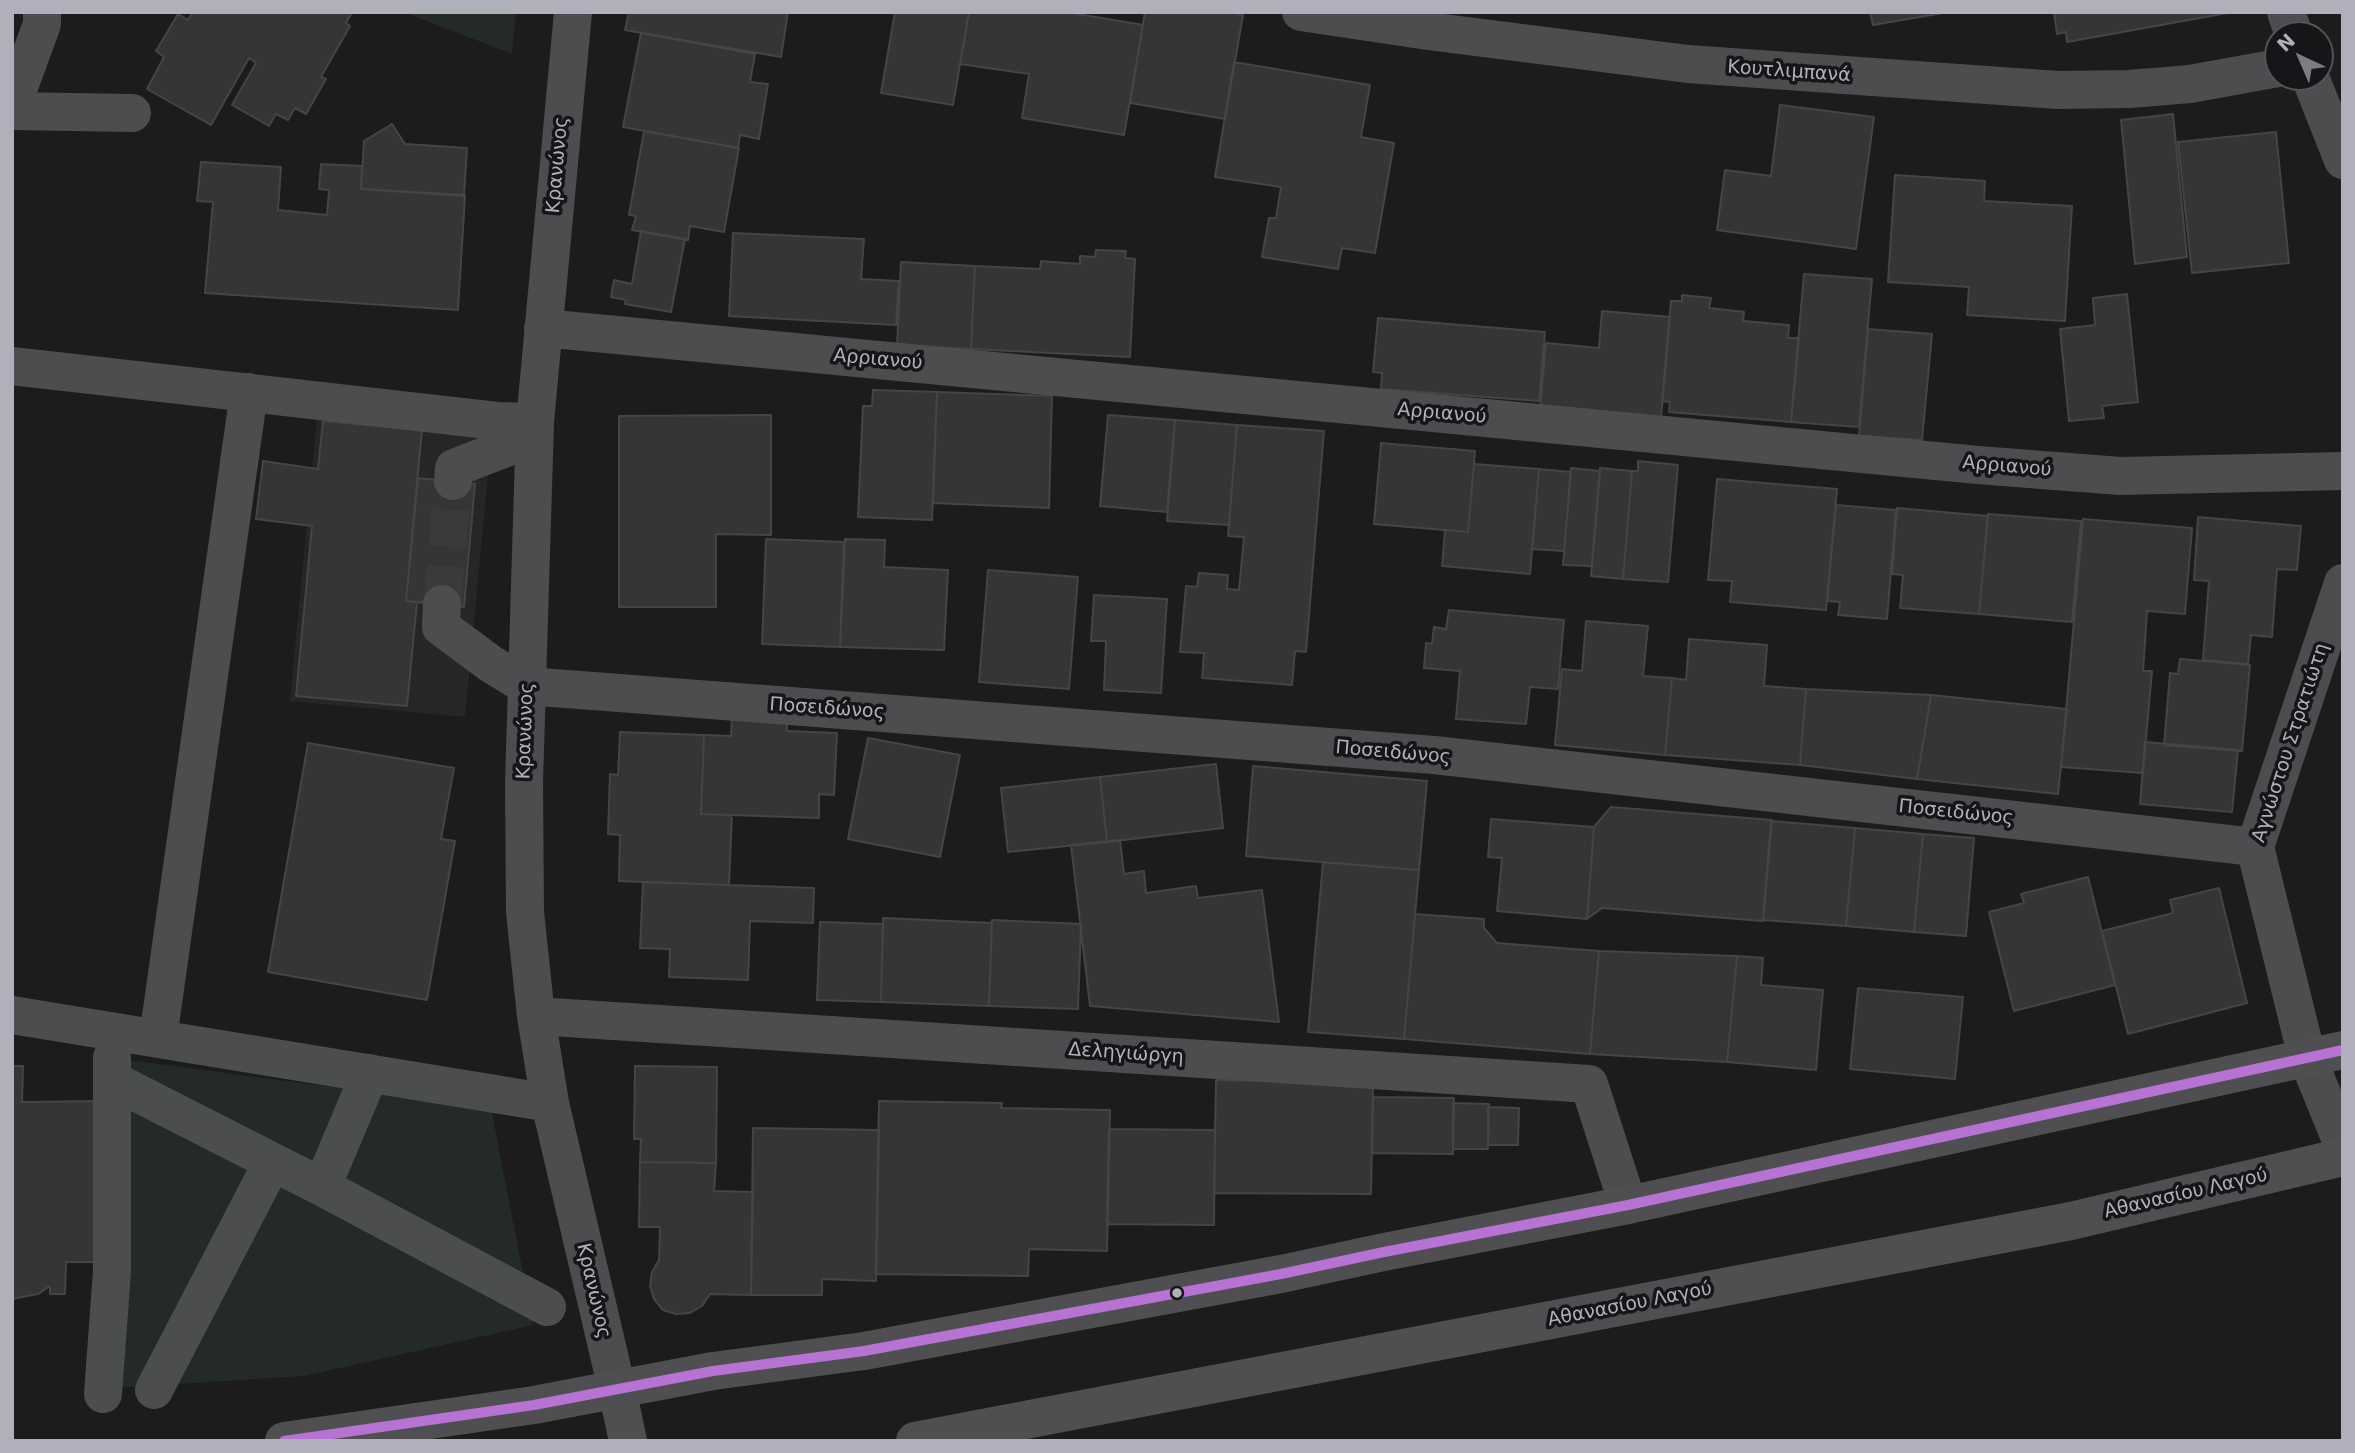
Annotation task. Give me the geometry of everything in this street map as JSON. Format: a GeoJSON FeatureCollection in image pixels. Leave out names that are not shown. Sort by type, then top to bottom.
{"type":"FeatureCollection","features":[{"type":"Feature","properties":{"kind":"main road"},"geometry":{"type":"LineString","coordinates":[[284,1441],[534,1405],[713,1371],[864,1351],[1281,1274],[1628,1205],[2325,1054]]}},
{"type":"Feature","properties":{"kind":"main road","name":"Αθανασίου Λαγού"},"geometry":{"type":"LineString","coordinates":[[915,1441],[2071,1221],[2343,1157]]}},
{"type":"Feature","properties":{"kind":"main road","name":"Κρανώνος"},"geometry":{"type":"LineString","coordinates":[[617,1389],[628,1441]]}},
{"type":"Feature","properties":{"kind":"street"},"geometry":{"type":"LineString","coordinates":[[12,106],[42,23],[42,12]]}},
{"type":"Feature","properties":{"kind":"street","name":"Κρανώνος"},"geometry":{"type":"LineString","coordinates":[[573,12],[534,430],[524,782],[525,912],[536,1016],[550,1103],[617,1389]]}},
{"type":"Feature","properties":{"kind":"street","name":"Κουτλιμπανά"},"geometry":{"type":"LineString","coordinates":[[1301,12],[1428,32],[1688,65],[2058,90],[2129,89],[2190,84],[2264,71]]}},
{"type":"Feature","properties":{"kind":"street"},"geometry":{"type":"LineString","coordinates":[[2316,91],[2343,160]]}},
{"type":"Feature","properties":{"kind":"street"},"geometry":{"type":"LineString","coordinates":[[12,111],[132,113]]}},
{"type":"Feature","properties":{"kind":"street","name":"Αρριανού"},"geometry":{"type":"LineString","coordinates":[[543,328],[2029,469],[2120,476],[2343,471]]}},
{"type":"Feature","properties":{"kind":"street"},"geometry":{"type":"LineString","coordinates":[[12,366],[497,421],[534,430]]}},
{"type":"Feature","properties":{"kind":"street"},"geometry":{"type":"LineString","coordinates":[[158,1038],[249,392]]}},
{"type":"Feature","properties":{"kind":"street"},"geometry":{"type":"LineString","coordinates":[[453,481],[454,468],[534,430]]}},
{"type":"Feature","properties":{"kind":"street","name":"Αγνώστου Στρατιώτη"},"geometry":{"type":"LineString","coordinates":[[2343,583],[2255,847],[2325,1054],[2343,1145]]}},
{"type":"Feature","properties":{"kind":"street"},"geometry":{"type":"LineString","coordinates":[[442,604],[441,627],[491,664],[527,686]]}},
{"type":"Feature","properties":{"kind":"street","name":"Ποσειδώνος"},"geometry":{"type":"LineString","coordinates":[[527,686],[1434,755],[2255,847]]}},
{"type":"Feature","properties":{"kind":"street"},"geometry":{"type":"LineString","coordinates":[[12,1015],[550,1103]]}},
{"type":"Feature","properties":{"kind":"street","name":"Δεληγιώργη"},"geometry":{"type":"LineString","coordinates":[[536,1016],[1589,1084],[1628,1205]]}},
{"type":"Feature","properties":{"kind":"street"},"geometry":{"type":"LineString","coordinates":[[103,1394],[112,1271],[113,1031]]}},
{"type":"Feature","properties":{"kind":"street"},"geometry":{"type":"LineString","coordinates":[[322,1187],[370,1073]]}},
{"type":"Feature","properties":{"kind":"street"},"geometry":{"type":"LineString","coordinates":[[112,1080],[322,1187],[547,1307]]}},
{"type":"Feature","properties":{"kind":"street"},"geometry":{"type":"LineString","coordinates":[[154,1390],[272,1163]]}},
{"type":"Feature","properties":{"kind":"shaded area"},"geometry":{"type":"Polygon","coordinates":[[[404,12],[516,12],[512,54],[404,12]]]}},
{"type":"Feature","properties":{"kind":"shaded area"},"geometry":{"type":"Polygon","coordinates":[[[317,417],[492,433],[465,717],[290,701],[317,417]]]}},
{"type":"Feature","properties":{"kind":"shaded area"},"geometry":{"type":"Polygon","coordinates":[[[120,1059],[491,1108],[533,1325],[304,1376],[114,1388],[120,1059]]]}},
{"type":"Feature","properties":{"kind":"building"},"geometry":{"type":"Polygon","coordinates":[[[193,12],[352,12],[346,23],[350,26],[321,77],[326,79],[306,114],[295,108],[288,120],[276,114],[269,126],[232,105],[256,63],[249,58],[211,125],[147,89],[164,57],[156,51],[178,14],[188,20],[193,12]]]}},
{"type":"Feature","properties":{"kind":"building"},"geometry":{"type":"Polygon","coordinates":[[[629,12],[788,12],[781,57],[625,30],[629,12]]]}},
{"type":"Feature","properties":{"kind":"building"},"geometry":{"type":"Polygon","coordinates":[[[895,12],[969,12],[953,105],[881,93],[895,12]]]}},
{"type":"Feature","properties":{"kind":"building"},"geometry":{"type":"Polygon","coordinates":[[[969,12],[1066,12],[1143,25],[1124,135],[1022,118],[1029,74],[960,64],[969,12]]]}},
{"type":"Feature","properties":{"kind":"building"},"geometry":{"type":"Polygon","coordinates":[[[1145,12],[1229,12],[1243,15],[1225,119],[1130,103],[1145,12]]]}},
{"type":"Feature","properties":{"kind":"building"},"geometry":{"type":"Polygon","coordinates":[[[1870,12],[1949,12],[1873,25],[1870,12]]]}},
{"type":"Feature","properties":{"kind":"building"},"geometry":{"type":"Polygon","coordinates":[[[2054,12],[2233,12],[2067,42],[2066,32],[2057,34],[2054,12]]]}},
{"type":"Feature","properties":{"kind":"building"},"geometry":{"type":"Polygon","coordinates":[[[641,33],[755,54],[750,82],[768,84],[759,139],[740,135],[738,148],[623,127],[641,33]]]}},
{"type":"Feature","properties":{"kind":"building"},"geometry":{"type":"Polygon","coordinates":[[[1234,62],[1370,85],[1361,137],[1394,143],[1375,253],[1342,248],[1338,269],[1262,257],[1269,218],[1276,218],[1281,187],[1215,177],[1234,62]]]}},
{"type":"Feature","properties":{"kind":"building"},"geometry":{"type":"Polygon","coordinates":[[[1780,105],[1874,117],[1856,249],[1717,230],[1725,170],[1771,176],[1780,105]]]}},
{"type":"Feature","properties":{"kind":"building"},"geometry":{"type":"Polygon","coordinates":[[[2173,114],[2187,257],[2135,264],[2121,120],[2173,114]]]}},
{"type":"Feature","properties":{"kind":"building"},"geometry":{"type":"Polygon","coordinates":[[[392,124],[405,144],[467,148],[464,195],[361,189],[364,141],[392,124]]]}},
{"type":"Feature","properties":{"kind":"building"},"geometry":{"type":"Polygon","coordinates":[[[644,131],[739,148],[724,232],[690,226],[688,240],[632,230],[636,216],[629,215],[644,131]]]}},
{"type":"Feature","properties":{"kind":"building"},"geometry":{"type":"Polygon","coordinates":[[[2276,132],[2289,263],[2192,273],[2178,142],[2276,132]]]}},
{"type":"Feature","properties":{"kind":"building"},"geometry":{"type":"Polygon","coordinates":[[[201,162],[281,167],[278,210],[327,215],[329,190],[319,189],[321,164],[362,166],[361,189],[465,196],[458,310],[205,293],[213,202],[197,201],[201,162]]]}},
{"type":"Feature","properties":{"kind":"building"},"geometry":{"type":"Polygon","coordinates":[[[1895,175],[1985,181],[1984,201],[2072,206],[2065,321],[1967,315],[1969,287],[1888,282],[1895,175]]]}},
{"type":"Feature","properties":{"kind":"building"},"geometry":{"type":"Polygon","coordinates":[[[641,231],[685,239],[671,312],[625,304],[626,300],[611,297],[614,280],[632,284],[641,231]]]}},
{"type":"Feature","properties":{"kind":"building"},"geometry":{"type":"Polygon","coordinates":[[[733,233],[864,239],[861,279],[899,281],[896,325],[729,316],[733,233]]]}},
{"type":"Feature","properties":{"kind":"building"},"geometry":{"type":"Polygon","coordinates":[[[1096,250],[1126,251],[1125,258],[1135,259],[1130,357],[971,349],[975,266],[1040,269],[1041,261],[1080,264],[1080,256],[1095,257],[1096,250]]]}},
{"type":"Feature","properties":{"kind":"building"},"geometry":{"type":"Polygon","coordinates":[[[901,262],[975,266],[971,349],[897,346],[901,262]]]}},
{"type":"Feature","properties":{"kind":"building"},"geometry":{"type":"Polygon","coordinates":[[[1804,274],[1872,279],[1859,427],[1791,422],[1804,274]]]}},
{"type":"Feature","properties":{"kind":"building"},"geometry":{"type":"Polygon","coordinates":[[[2127,294],[2138,402],[2102,406],[2104,418],[2069,421],[2060,329],[2095,325],[2093,298],[2127,294]]]}},
{"type":"Feature","properties":{"kind":"building"},"geometry":{"type":"Polygon","coordinates":[[[1682,295],[1711,298],[1709,308],[1744,312],[1743,321],[1789,325],[1788,338],[1799,338],[1791,422],[1669,412],[1670,402],[1662,401],[1671,301],[1682,301],[1682,295]]]}},
{"type":"Feature","properties":{"kind":"building"},"geometry":{"type":"Polygon","coordinates":[[[1602,311],[1670,317],[1661,418],[1540,409],[1546,343],[1599,348],[1602,311]]]}},
{"type":"Feature","properties":{"kind":"building"},"geometry":{"type":"Polygon","coordinates":[[[1378,318],[1545,332],[1539,401],[1381,389],[1382,373],[1373,372],[1378,318]]]}},
{"type":"Feature","properties":{"kind":"building"},"geometry":{"type":"Polygon","coordinates":[[[1868,329],[1932,334],[1922,440],[1859,436],[1868,329]]]}},
{"type":"Feature","properties":{"kind":"building"},"geometry":{"type":"Polygon","coordinates":[[[873,390],[937,392],[932,520],[858,517],[863,406],[872,406],[873,390]]]}},
{"type":"Feature","properties":{"kind":"building"},"geometry":{"type":"Polygon","coordinates":[[[937,392],[1052,396],[1049,508],[933,503],[937,392]]]}},
{"type":"Feature","properties":{"kind":"building"},"geometry":{"type":"Polygon","coordinates":[[[771,415],[771,535],[716,534],[716,607],[619,607],[619,416],[771,415]]]}},
{"type":"Feature","properties":{"kind":"building"},"geometry":{"type":"Polygon","coordinates":[[[1108,415],[1175,420],[1167,512],[1100,506],[1108,415]]]}},
{"type":"Feature","properties":{"kind":"building"},"geometry":{"type":"Polygon","coordinates":[[[1175,420],[1237,425],[1229,525],[1167,521],[1175,420]]]}},
{"type":"Feature","properties":{"kind":"building"},"geometry":{"type":"Polygon","coordinates":[[[323,421],[422,430],[406,601],[417,602],[407,706],[296,696],[312,526],[256,519],[263,461],[318,469],[323,421]]]}},
{"type":"Feature","properties":{"kind":"building"},"geometry":{"type":"Polygon","coordinates":[[[1237,425],[1324,431],[1306,652],[1295,651],[1292,685],[1202,678],[1204,653],[1180,652],[1186,586],[1197,587],[1199,573],[1228,575],[1227,589],[1239,590],[1244,537],[1228,536],[1237,425]]]}},
{"type":"Feature","properties":{"kind":"building"},"geometry":{"type":"Polygon","coordinates":[[[1381,443],[1475,451],[1468,532],[1374,524],[1381,443]]]}},
{"type":"Feature","properties":{"kind":"building"},"geometry":{"type":"Polygon","coordinates":[[[1638,461],[1678,465],[1668,582],[1623,579],[1632,471],[1638,471],[1638,461]]]}},
{"type":"Feature","properties":{"kind":"building"},"geometry":{"type":"Polygon","coordinates":[[[1474,464],[1539,469],[1530,574],[1442,566],[1445,530],[1468,532],[1474,464]]]}},
{"type":"Feature","properties":{"kind":"building"},"geometry":{"type":"Polygon","coordinates":[[[1571,468],[1600,471],[1592,566],[1563,565],[1571,468]]]}},
{"type":"Feature","properties":{"kind":"building"},"geometry":{"type":"Polygon","coordinates":[[[1600,468],[1632,471],[1623,579],[1591,576],[1600,468]]]}},
{"type":"Feature","properties":{"kind":"building"},"geometry":{"type":"Polygon","coordinates":[[[1539,469],[1571,472],[1564,551],[1532,549],[1539,469]]]}},
{"type":"Feature","properties":{"kind":"building"},"geometry":{"type":"Polygon","coordinates":[[[418,478],[475,484],[464,607],[406,601],[418,478]]]}},
{"type":"Feature","properties":{"kind":"building"},"geometry":{"type":"Polygon","coordinates":[[[1717,479],[1837,489],[1826,610],[1730,602],[1732,581],[1708,580],[1717,479]]]}},
{"type":"Feature","properties":{"kind":"building"},"geometry":{"type":"Polygon","coordinates":[[[1836,505],[1896,510],[1887,619],[1838,615],[1840,602],[1827,601],[1836,505]]]}},
{"type":"Feature","properties":{"kind":"building"},"geometry":{"type":"Polygon","coordinates":[[[1897,508],[1988,516],[1979,614],[1900,608],[1903,575],[1892,574],[1897,508]]]}},
{"type":"Feature","properties":{"kind":"building"},"geometry":{"type":"Polygon","coordinates":[[[1988,514],[2081,521],[2072,622],[1979,614],[1988,514]]]}},
{"type":"Feature","properties":{"kind":"building"},"geometry":{"type":"Polygon","coordinates":[[[2198,517],[2301,526],[2297,570],[2277,569],[2272,637],[2251,635],[2248,664],[2203,660],[2209,581],[2194,580],[2198,517]]]}},
{"type":"Feature","properties":{"kind":"building"},"geometry":{"type":"Polygon","coordinates":[[[2083,519],[2192,528],[2185,614],[2147,611],[2143,671],[2152,671],[2143,773],[2061,767],[2083,519]]]}},
{"type":"Feature","properties":{"kind":"building"},"geometry":{"type":"Polygon","coordinates":[[[766,539],[844,542],[840,647],[762,644],[766,539]]]}},
{"type":"Feature","properties":{"kind":"building"},"geometry":{"type":"Polygon","coordinates":[[[845,539],[885,540],[884,567],[948,570],[944,650],[840,647],[845,539]]]}},
{"type":"Feature","properties":{"kind":"building"},"geometry":{"type":"Polygon","coordinates":[[[988,570],[1078,577],[1069,689],[979,682],[988,570]]]}},
{"type":"Feature","properties":{"kind":"building"},"geometry":{"type":"Polygon","coordinates":[[[1094,595],[1167,599],[1161,693],[1104,690],[1106,641],[1091,641],[1094,595]]]}},
{"type":"Feature","properties":{"kind":"building"},"geometry":{"type":"Polygon","coordinates":[[[1449,610],[1564,620],[1558,689],[1530,687],[1526,724],[1456,719],[1460,671],[1424,668],[1426,643],[1432,644],[1434,627],[1446,629],[1449,610]]]}},
{"type":"Feature","properties":{"kind":"building"},"geometry":{"type":"Polygon","coordinates":[[[1586,621],[1648,626],[1643,676],[1672,678],[1665,755],[1555,745],[1562,669],[1582,671],[1586,621]]]}},
{"type":"Feature","properties":{"kind":"building"},"geometry":{"type":"Polygon","coordinates":[[[1689,639],[1767,645],[1764,686],[1806,689],[1800,765],[1665,755],[1672,678],[1686,680],[1689,639]]]}},
{"type":"Feature","properties":{"kind":"building"},"geometry":{"type":"Polygon","coordinates":[[[2180,659],[2250,665],[2242,751],[2164,745],[2170,673],[2178,674],[2180,659]]]}},
{"type":"Feature","properties":{"kind":"building"},"geometry":{"type":"Polygon","coordinates":[[[1806,689],[1931,695],[1917,779],[1800,765],[1806,689]]]}},
{"type":"Feature","properties":{"kind":"building"},"geometry":{"type":"Polygon","coordinates":[[[1931,695],[2067,709],[2058,794],[1917,779],[1931,695]]]}},
{"type":"Feature","properties":{"kind":"building"},"geometry":{"type":"Polygon","coordinates":[[[732,717],[787,719],[787,731],[837,733],[834,795],[819,794],[819,818],[701,814],[704,735],[731,736],[732,717]]]}},
{"type":"Feature","properties":{"kind":"building"},"geometry":{"type":"Polygon","coordinates":[[[620,732],[704,735],[701,814],[732,815],[729,885],[619,881],[620,835],[608,834],[610,774],[618,775],[620,732]]]}},
{"type":"Feature","properties":{"kind":"building"},"geometry":{"type":"Polygon","coordinates":[[[868,738],[960,755],[940,857],[848,839],[868,738]]]}},
{"type":"Feature","properties":{"kind":"building"},"geometry":{"type":"Polygon","coordinates":[[[2145,742],[2238,750],[2232,812],[2140,804],[2145,742]]]}},
{"type":"Feature","properties":{"kind":"building"},"geometry":{"type":"Polygon","coordinates":[[[308,743],[454,768],[441,839],[455,841],[427,1000],[268,972],[308,743]]]}},
{"type":"Feature","properties":{"kind":"building"},"geometry":{"type":"Polygon","coordinates":[[[1216,764],[1223,828],[1107,842],[1100,777],[1216,764]]]}},
{"type":"Feature","properties":{"kind":"building"},"geometry":{"type":"Polygon","coordinates":[[[1253,766],[1427,781],[1419,870],[1246,856],[1253,766]]]}},
{"type":"Feature","properties":{"kind":"building"},"geometry":{"type":"Polygon","coordinates":[[[1100,777],[1107,842],[1008,852],[1001,788],[1100,777]]]}},
{"type":"Feature","properties":{"kind":"building"},"geometry":{"type":"Polygon","coordinates":[[[1611,807],[1772,820],[1763,921],[1602,908],[1587,919],[1594,827],[1611,807]]]}},
{"type":"Feature","properties":{"kind":"building"},"geometry":{"type":"Polygon","coordinates":[[[1491,819],[1594,827],[1587,919],[1497,911],[1502,858],[1488,857],[1491,819]]]}},
{"type":"Feature","properties":{"kind":"building"},"geometry":{"type":"Polygon","coordinates":[[[1771,821],[1855,828],[1846,926],[1763,920],[1771,821]]]}},
{"type":"Feature","properties":{"kind":"building"},"geometry":{"type":"Polygon","coordinates":[[[1855,828],[1923,834],[1914,932],[1846,926],[1855,828]]]}},
{"type":"Feature","properties":{"kind":"building"},"geometry":{"type":"Polygon","coordinates":[[[1923,834],[1974,838],[1966,936],[1914,932],[1923,834]]]}},
{"type":"Feature","properties":{"kind":"building"},"geometry":{"type":"Polygon","coordinates":[[[1120,840],[1124,874],[1144,871],[1146,893],[1196,886],[1198,898],[1262,890],[1279,1022],[1090,1006],[1071,845],[1120,840]]]}},
{"type":"Feature","properties":{"kind":"building"},"geometry":{"type":"Polygon","coordinates":[[[1323,862],[1419,870],[1404,1039],[1308,1032],[1323,862]]]}},
{"type":"Feature","properties":{"kind":"building"},"geometry":{"type":"Polygon","coordinates":[[[2088,877],[2115,985],[2014,1011],[1989,912],[2024,903],[2021,894],[2088,877]]]}},
{"type":"Feature","properties":{"kind":"building"},"geometry":{"type":"Polygon","coordinates":[[[643,882],[814,888],[813,923],[750,921],[748,980],[669,977],[670,949],[640,948],[643,882]]]}},
{"type":"Feature","properties":{"kind":"building"},"geometry":{"type":"Polygon","coordinates":[[[2219,888],[2247,1003],[2128,1034],[2102,931],[2173,913],[2170,900],[2219,888]]]}},
{"type":"Feature","properties":{"kind":"building"},"geometry":{"type":"Polygon","coordinates":[[[1415,914],[1484,919],[1484,928],[1497,943],[1599,951],[1590,1054],[1404,1039],[1415,914]]]}},
{"type":"Feature","properties":{"kind":"building"},"geometry":{"type":"Polygon","coordinates":[[[883,918],[992,923],[989,1006],[881,1002],[883,918]]]}},
{"type":"Feature","properties":{"kind":"building"},"geometry":{"type":"Polygon","coordinates":[[[992,920],[1081,924],[1078,1009],[989,1006],[992,920]]]}},
{"type":"Feature","properties":{"kind":"building"},"geometry":{"type":"Polygon","coordinates":[[[820,922],[883,924],[881,1002],[817,1000],[820,922]]]}},
{"type":"Feature","properties":{"kind":"building"},"geometry":{"type":"Polygon","coordinates":[[[1599,951],[1737,956],[1727,1062],[1590,1054],[1599,951]]]}},
{"type":"Feature","properties":{"kind":"building"},"geometry":{"type":"Polygon","coordinates":[[[1737,956],[1763,958],[1761,985],[1823,990],[1816,1070],[1727,1062],[1737,956]]]}},
{"type":"Feature","properties":{"kind":"building"},"geometry":{"type":"Polygon","coordinates":[[[1858,988],[1963,997],[1955,1079],[1850,1069],[1858,988]]]}},
{"type":"Feature","properties":{"kind":"building"},"geometry":{"type":"Polygon","coordinates":[[[12,1066],[23,1066],[22,1102],[98,1101],[109,1262],[66,1262],[65,1294],[50,1294],[50,1286],[38,1294],[12,1299],[12,1066]]]}},
{"type":"Feature","properties":{"kind":"building"},"geometry":{"type":"Polygon","coordinates":[[[635,1066],[717,1067],[716,1163],[640,1162],[641,1139],[634,1139],[635,1066]]]}},
{"type":"Feature","properties":{"kind":"building"},"geometry":{"type":"Polygon","coordinates":[[[1216,1080],[1373,1083],[1371,1194],[1214,1193],[1216,1080]]]}},
{"type":"Feature","properties":{"kind":"building"},"geometry":{"type":"Polygon","coordinates":[[[1373,1097],[1454,1098],[1453,1154],[1372,1153],[1373,1097]]]}},
{"type":"Feature","properties":{"kind":"building"},"geometry":{"type":"Polygon","coordinates":[[[879,1101],[1002,1103],[1001,1108],[1110,1110],[1107,1251],[1029,1249],[1028,1276],[876,1274],[879,1101]]]}},
{"type":"Feature","properties":{"kind":"building"},"geometry":{"type":"Polygon","coordinates":[[[1453,1103],[1489,1104],[1488,1149],[1453,1149],[1453,1103]]]}},
{"type":"Feature","properties":{"kind":"building"},"geometry":{"type":"Polygon","coordinates":[[[1488,1107],[1519,1108],[1518,1145],[1488,1145],[1488,1107]]]}},
{"type":"Feature","properties":{"kind":"building"},"geometry":{"type":"Polygon","coordinates":[[[753,1128],[879,1130],[876,1281],[822,1279],[822,1295],[751,1295],[753,1128]]]}},
{"type":"Feature","properties":{"kind":"building"},"geometry":{"type":"Polygon","coordinates":[[[1109,1129],[1215,1130],[1214,1225],[1107,1224],[1109,1129]]]}},
{"type":"Feature","properties":{"kind":"building"},"geometry":{"type":"Polygon","coordinates":[[[640,1162],[716,1163],[714,1191],[753,1192],[751,1295],[710,1294],[702,1306],[690,1313],[676,1314],[663,1310],[654,1299],[650,1286],[652,1272],[659,1260],[660,1227],[639,1227],[640,1162]]]}},
{"type":"Feature","properties":{"kind":"tunnel"},"geometry":{"type":"LineString","coordinates":[[442,604],[453,481]]}},
{"type":"Feature","properties":{"kind":"transit line"},"geometry":{"type":"LineString","coordinates":[[284,1441],[534,1405],[713,1371],[864,1351],[1281,1274],[1628,1205],[2343,1050]]}}]}
